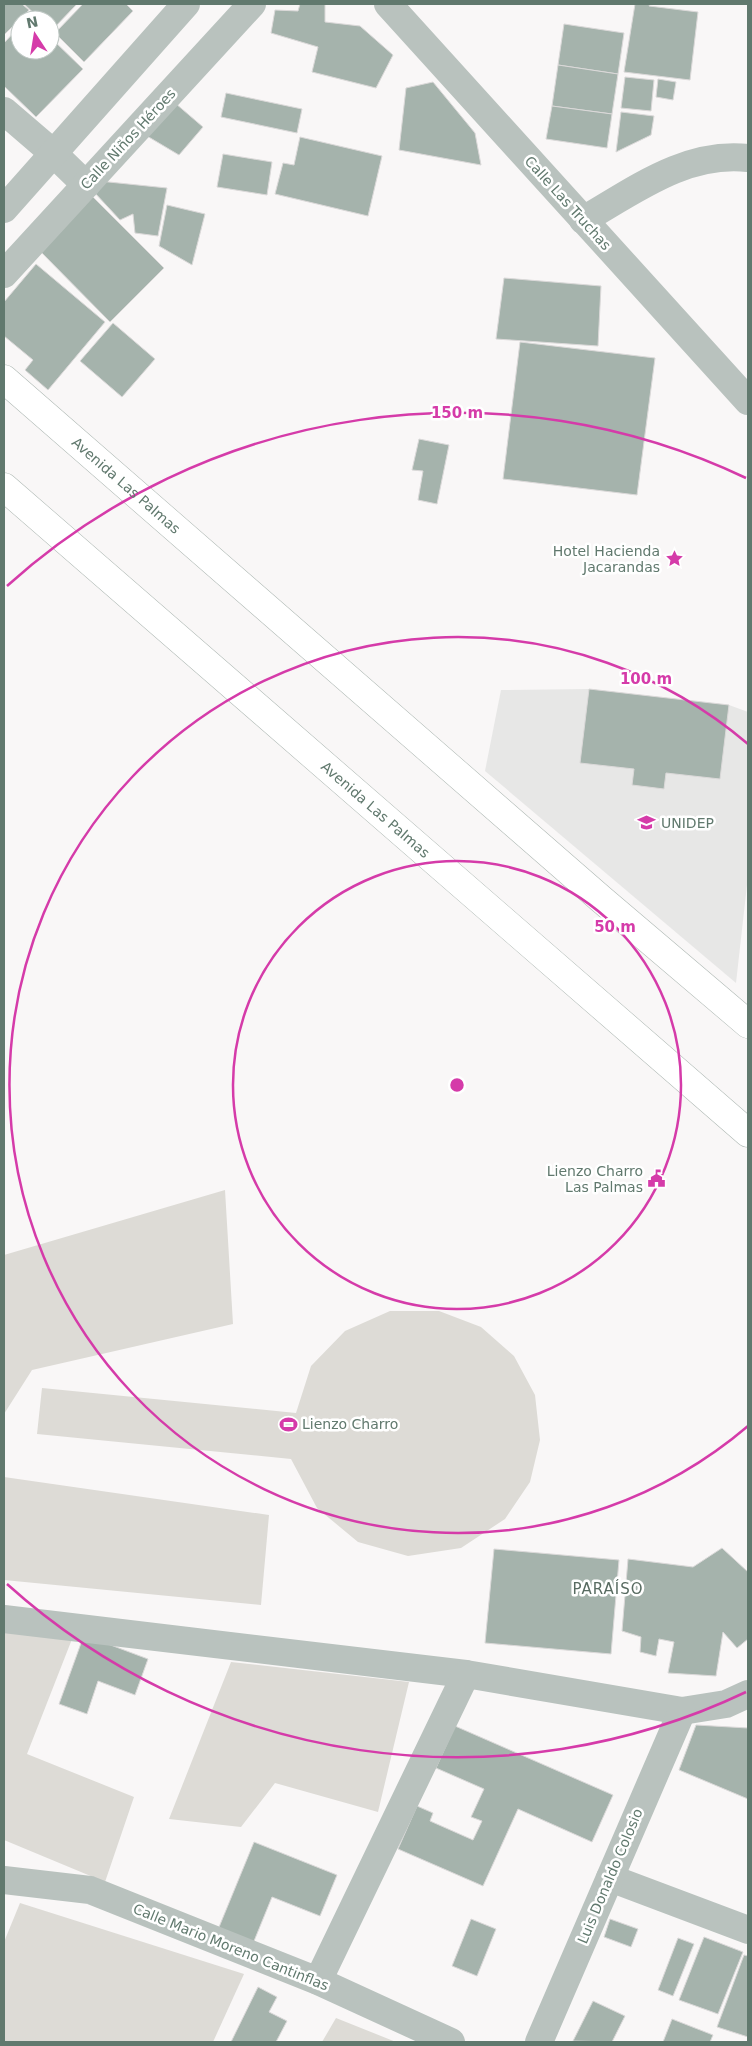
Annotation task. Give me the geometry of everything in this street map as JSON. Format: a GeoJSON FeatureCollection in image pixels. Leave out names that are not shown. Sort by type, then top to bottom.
{"type":"FeatureCollection","features":[{"type":"Feature","properties":{"kind":"main road","name":"Avenida Las Palmas"},"geometry":{"type":"LineString","coordinates":[[4,378],[586,886],[748,1024]]}},
{"type":"Feature","properties":{"kind":"main road","name":"Avenida Las Palmas"},"geometry":{"type":"LineString","coordinates":[[4,487],[748,1134]]}},
{"type":"Feature","properties":{"kind":"street","name":"Calle Niños Héroes"},"geometry":{"type":"LineString","coordinates":[[4,274],[252,4]]}},
{"type":"Feature","properties":{"kind":"street","name":"Calle Las Truchas"},"geometry":{"type":"LineString","coordinates":[[388,4],[748,401]]}},
{"type":"Feature","properties":{"kind":"street"},"geometry":{"type":"LineString","coordinates":[[4,209],[178,7]]}},
{"type":"Feature","properties":{"kind":"street"},"geometry":{"type":"LineString","coordinates":[[4,111],[53,153],[86,185]]}},
{"type":"Feature","properties":{"kind":"street"},"geometry":{"type":"LineString","coordinates":[[583,220],[669,170],[698,161],[731,156],[748,158]]}},
{"type":"Feature","properties":{"kind":"street"},"geometry":{"type":"LineString","coordinates":[[4,1619],[466,1674],[682,1711],[726,1704],[748,1694]]}},
{"type":"Feature","properties":{"kind":"street"},"geometry":{"type":"LineString","coordinates":[[318,1981],[466,1674]]}},
{"type":"Feature","properties":{"kind":"street","name":"Luis Donaldo Colosio"},"geometry":{"type":"LineString","coordinates":[[539,2042],[682,1711]]}},
{"type":"Feature","properties":{"kind":"street"},"geometry":{"type":"LineString","coordinates":[[610,1878],[748,1930]]}},
{"type":"Feature","properties":{"kind":"street","name":"Calle Mario Moreno Cantinflas"},"geometry":{"type":"LineString","coordinates":[[4,1880],[90,1890],[318,1981],[450,2042]]}},
{"type":"Feature","properties":{"kind":"shaded area","name":"UNIDEP"},"geometry":{"type":"Polygon","coordinates":[[[589,689],[729,705],[748,712],[748,876],[736,983],[485,771],[501,690],[589,689]]]}},
{"type":"Feature","properties":{"kind":"shaded area"},"geometry":{"type":"Polygon","coordinates":[[[225,1190],[233,1324],[32,1370],[4,1414],[4,1255],[225,1190]]]}},
{"type":"Feature","properties":{"kind":"shaded area","name":"Lienzo Charro"},"geometry":{"type":"Polygon","coordinates":[[[390,1311],[439,1311],[481,1327],[514,1356],[535,1395],[540,1440],[530,1482],[505,1519],[461,1548],[408,1556],[358,1542],[317,1508],[291,1459],[37,1434],[42,1388],[296,1413],[311,1366],[345,1331],[390,1311]]]}},
{"type":"Feature","properties":{"kind":"shaded area"},"geometry":{"type":"Polygon","coordinates":[[[4,1477],[269,1515],[261,1605],[4,1580],[4,1477]]]}},
{"type":"Feature","properties":{"kind":"shaded area"},"geometry":{"type":"Polygon","coordinates":[[[4,1627],[74,1634],[27,1754],[134,1797],[105,1882],[4,1840],[4,1627]]]}},
{"type":"Feature","properties":{"kind":"shaded area"},"geometry":{"type":"Polygon","coordinates":[[[231,1662],[409,1682],[378,1812],[275,1783],[241,1827],[169,1819],[231,1662]]]}},
{"type":"Feature","properties":{"kind":"shaded area"},"geometry":{"type":"Polygon","coordinates":[[[20,1903],[244,1974],[213,2042],[4,2041],[4,1942],[20,1903]]]}},
{"type":"Feature","properties":{"kind":"shaded area"},"geometry":{"type":"Polygon","coordinates":[[[336,2018],[396,2042],[322,2042],[336,2018]]]}},
{"type":"Feature","properties":{"kind":"building"},"geometry":{"type":"Polygon","coordinates":[[[4,4],[22,4],[29,10],[10,10],[10,29],[4,35],[4,4]]]}},
{"type":"Feature","properties":{"kind":"building"},"geometry":{"type":"Polygon","coordinates":[[[24,4],[77,4],[60,22],[60,10],[30,10],[24,4]]]}},
{"type":"Feature","properties":{"kind":"building"},"geometry":{"type":"Polygon","coordinates":[[[83,4],[126,4],[133,11],[84,62],[60,38],[60,28],[83,4]]]}},
{"type":"Feature","properties":{"kind":"building"},"geometry":{"type":"Polygon","coordinates":[[[300,4],[325,4],[325,22],[360,26],[393,55],[376,88],[312,72],[318,47],[271,33],[275,10],[298,11],[300,4]]]}},
{"type":"Feature","properties":{"kind":"building"},"geometry":{"type":"Polygon","coordinates":[[[635,4],[650,4],[649,6],[698,12],[690,80],[624,72],[635,4]]]}},
{"type":"Feature","properties":{"kind":"building"},"geometry":{"type":"Polygon","coordinates":[[[564,24],[624,33],[618,74],[558,65],[564,24]]]}},
{"type":"Feature","properties":{"kind":"building"},"geometry":{"type":"Polygon","coordinates":[[[10,37],[10,60],[60,60],[60,47],[83,69],[36,117],[4,86],[4,43],[10,37]]]}},
{"type":"Feature","properties":{"kind":"building"},"geometry":{"type":"Polygon","coordinates":[[[558,65],[618,74],[612,114],[552,106],[558,65]]]}},
{"type":"Feature","properties":{"kind":"building"},"geometry":{"type":"Polygon","coordinates":[[[625,77],[654,80],[651,111],[621,108],[625,77]]]}},
{"type":"Feature","properties":{"kind":"building"},"geometry":{"type":"Polygon","coordinates":[[[658,79],[676,82],[673,100],[656,97],[658,79]]]}},
{"type":"Feature","properties":{"kind":"building"},"geometry":{"type":"Polygon","coordinates":[[[433,82],[475,133],[481,165],[399,150],[406,88],[433,82]]]}},
{"type":"Feature","properties":{"kind":"building"},"geometry":{"type":"Polygon","coordinates":[[[226,93],[302,109],[297,133],[221,117],[226,93]]]}},
{"type":"Feature","properties":{"kind":"building"},"geometry":{"type":"Polygon","coordinates":[[[175,103],[203,127],[179,155],[147,136],[175,103]]]}},
{"type":"Feature","properties":{"kind":"building"},"geometry":{"type":"Polygon","coordinates":[[[552,106],[612,114],[607,148],[546,139],[552,106]]]}},
{"type":"Feature","properties":{"kind":"building"},"geometry":{"type":"Polygon","coordinates":[[[621,112],[654,116],[651,135],[616,152],[621,112]]]}},
{"type":"Feature","properties":{"kind":"building"},"geometry":{"type":"Polygon","coordinates":[[[300,137],[382,156],[368,216],[275,194],[283,163],[294,165],[300,137]]]}},
{"type":"Feature","properties":{"kind":"building"},"geometry":{"type":"Polygon","coordinates":[[[223,154],[272,162],[267,195],[217,187],[223,154]]]}},
{"type":"Feature","properties":{"kind":"building"},"geometry":{"type":"Polygon","coordinates":[[[99,181],[167,188],[158,236],[135,233],[133,214],[120,220],[94,192],[99,181]]]}},
{"type":"Feature","properties":{"kind":"building"},"geometry":{"type":"Polygon","coordinates":[[[92,196],[164,268],[110,322],[38,249],[92,196]]]}},
{"type":"Feature","properties":{"kind":"building"},"geometry":{"type":"Polygon","coordinates":[[[167,205],[205,214],[192,265],[159,246],[167,205]]]}},
{"type":"Feature","properties":{"kind":"building"},"geometry":{"type":"Polygon","coordinates":[[[36,264],[105,322],[48,390],[25,370],[33,360],[4,336],[4,302],[36,264]]]}},
{"type":"Feature","properties":{"kind":"building"},"geometry":{"type":"Polygon","coordinates":[[[504,278],[601,286],[598,346],[496,339],[504,278]]]}},
{"type":"Feature","properties":{"kind":"building"},"geometry":{"type":"Polygon","coordinates":[[[113,323],[155,359],[122,397],[80,361],[113,323]]]}},
{"type":"Feature","properties":{"kind":"building"},"geometry":{"type":"Polygon","coordinates":[[[520,342],[655,358],[637,495],[503,479],[520,342]]]}},
{"type":"Feature","properties":{"kind":"building"},"geometry":{"type":"Polygon","coordinates":[[[419,439],[449,445],[437,504],[418,500],[423,471],[412,470],[419,439]]]}},
{"type":"Feature","properties":{"kind":"building"},"geometry":{"type":"Polygon","coordinates":[[[589,689],[729,705],[720,779],[666,773],[664,789],[632,785],[634,769],[580,763],[589,689]]]}},
{"type":"Feature","properties":{"kind":"building"},"geometry":{"type":"Polygon","coordinates":[[[722,1548],[748,1572],[748,1639],[737,1648],[723,1632],[716,1676],[668,1673],[674,1642],[659,1639],[656,1656],[640,1652],[641,1637],[622,1631],[628,1559],[693,1567],[722,1548]]]}},
{"type":"Feature","properties":{"kind":"building"},"geometry":{"type":"Polygon","coordinates":[[[494,1549],[619,1560],[611,1654],[485,1643],[494,1549]]]}},
{"type":"Feature","properties":{"kind":"building"},"geometry":{"type":"Polygon","coordinates":[[[84,1635],[148,1659],[135,1695],[98,1681],[87,1714],[59,1704],[84,1635]]]}},
{"type":"Feature","properties":{"kind":"building"},"geometry":{"type":"Polygon","coordinates":[[[696,1725],[748,1728],[748,1799],[679,1770],[696,1725]]]}},
{"type":"Feature","properties":{"kind":"building"},"geometry":{"type":"Polygon","coordinates":[[[455,1726],[613,1795],[592,1842],[518,1809],[483,1886],[398,1849],[417,1806],[433,1813],[430,1821],[473,1840],[482,1821],[471,1817],[484,1789],[436,1768],[455,1726]]]}},
{"type":"Feature","properties":{"kind":"building"},"geometry":{"type":"Polygon","coordinates":[[[254,1842],[337,1875],[320,1916],[272,1897],[252,1946],[217,1932],[254,1842]]]}},
{"type":"Feature","properties":{"kind":"building"},"geometry":{"type":"Polygon","coordinates":[[[471,1919],[496,1929],[477,1976],[452,1966],[471,1919]]]}},
{"type":"Feature","properties":{"kind":"building"},"geometry":{"type":"Polygon","coordinates":[[[610,1919],[638,1929],[631,1947],[604,1937],[610,1919]]]}},
{"type":"Feature","properties":{"kind":"building"},"geometry":{"type":"Polygon","coordinates":[[[704,1937],[743,1952],[718,2014],[679,2000],[704,1937]]]}},
{"type":"Feature","properties":{"kind":"building"},"geometry":{"type":"Polygon","coordinates":[[[678,1938],[694,1944],[673,1996],[658,1990],[678,1938]]]}},
{"type":"Feature","properties":{"kind":"building"},"geometry":{"type":"Polygon","coordinates":[[[744,1955],[748,1956],[748,2037],[717,2027],[744,1955]]]}},
{"type":"Feature","properties":{"kind":"building"},"geometry":{"type":"Polygon","coordinates":[[[258,1987],[277,1997],[269,2012],[287,2021],[276,2042],[231,2042],[258,1987]]]}},
{"type":"Feature","properties":{"kind":"building"},"geometry":{"type":"Polygon","coordinates":[[[593,2001],[625,2016],[612,2042],[573,2041],[593,2001]]]}},
{"type":"Feature","properties":{"kind":"building"},"geometry":{"type":"Polygon","coordinates":[[[672,2019],[713,2035],[710,2042],[663,2042],[672,2019]]]}},
{"type":"Feature","properties":{"kind":"place","name":"Hotel Hacienda Jacarandas"},"geometry":{"type":"Point","coordinates":[674,559]}},
{"type":"Feature","properties":{"kind":"place","name":"UNIDEP"},"geometry":{"type":"Point","coordinates":[647,823]}},
{"type":"Feature","properties":{"kind":"place","name":"Lienzo Charro Las Palmas"},"geometry":{"type":"Point","coordinates":[657,1179]}},
{"type":"Feature","properties":{"kind":"place","name":"Lienzo Charro"},"geometry":{"type":"Point","coordinates":[288,1424]}},
{"type":"Feature","properties":{"kind":"district","name":"PARAÍSO"},"geometry":{"type":"Point","coordinates":[608,1589]}}]}
